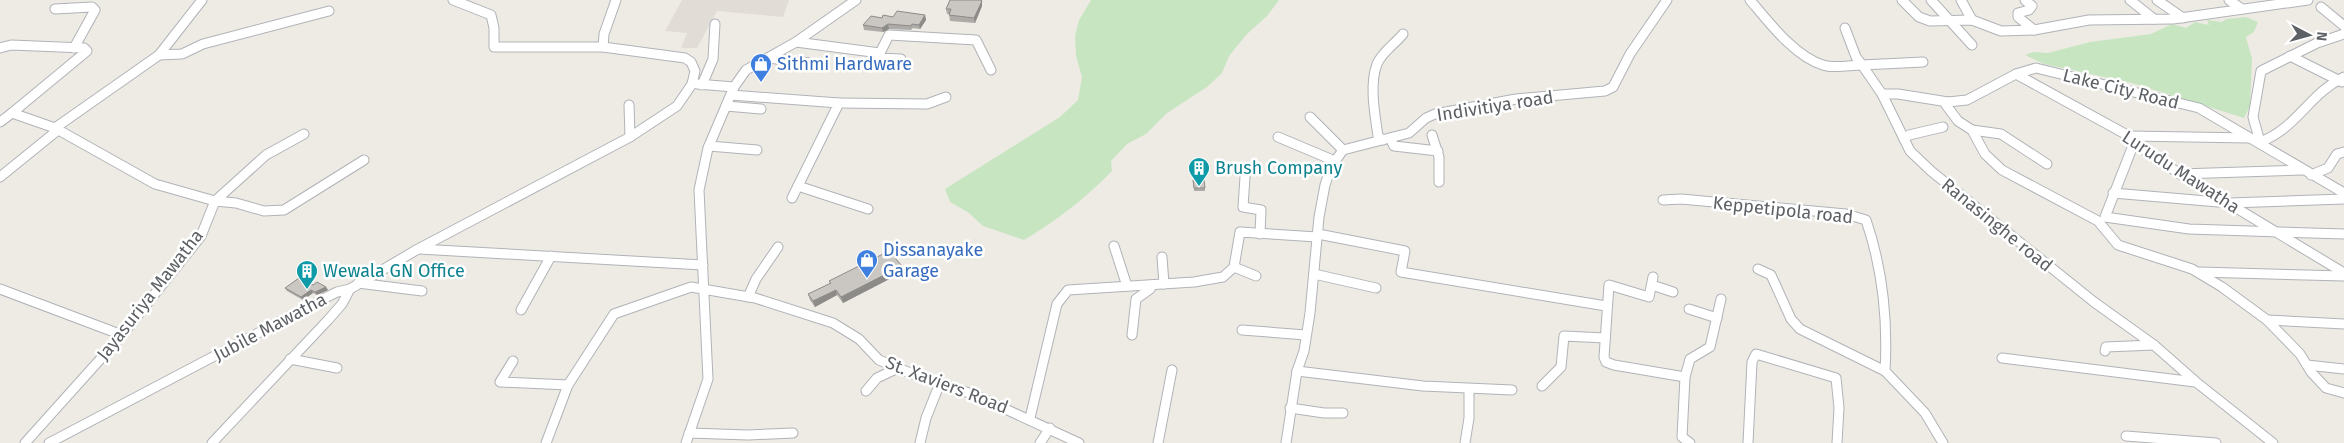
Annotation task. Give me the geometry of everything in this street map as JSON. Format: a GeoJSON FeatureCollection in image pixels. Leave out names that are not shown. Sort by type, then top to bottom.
{"type":"FeatureCollection","features":[{"type":"Feature","properties":{"kind":"street"},"geometry":{"type":"LineString","coordinates":[[0,177],[56,129],[159,55],[202,0]]}},
{"type":"Feature","properties":{"kind":"street"},"geometry":{"type":"LineString","coordinates":[[453,0],[491,15],[494,28],[494,47],[604,47],[684,58],[691,62],[697,84],[732,91],[839,103],[927,104],[946,97]]}},
{"type":"Feature","properties":{"kind":"street"},"geometry":{"type":"LineString","coordinates":[[604,47],[604,34],[616,0]]}},
{"type":"Feature","properties":{"kind":"street"},"geometry":{"type":"LineString","coordinates":[[793,433],[688,438],[708,379],[699,190],[709,146],[732,91],[746,70],[796,42],[843,11],[856,0]]}},
{"type":"Feature","properties":{"kind":"street","name":"Indivitiya road"},"geometry":{"type":"LineString","coordinates":[[1343,150],[1409,133],[1426,118],[1448,111],[1516,99],[1605,91],[1613,88],[1630,54],[1667,0]]}},
{"type":"Feature","properties":{"kind":"street"},"geometry":{"type":"LineString","coordinates":[[1750,0],[1802,53],[1818,64],[1824,66],[1923,62]]}},
{"type":"Feature","properties":{"kind":"street"},"geometry":{"type":"LineString","coordinates":[[1902,0],[1919,17],[1930,21],[1949,19],[1972,20],[2001,30],[2034,30],[2090,20],[2183,18],[2308,0]]}},
{"type":"Feature","properties":{"kind":"street"},"geometry":{"type":"LineString","coordinates":[[1931,0],[1972,45]]}},
{"type":"Feature","properties":{"kind":"street"},"geometry":{"type":"LineString","coordinates":[[1961,0],[1972,20]]}},
{"type":"Feature","properties":{"kind":"street"},"geometry":{"type":"LineString","coordinates":[[2025,0],[2032,6],[2029,10],[2018,13],[2018,17],[2034,30]]}},
{"type":"Feature","properties":{"kind":"street"},"geometry":{"type":"LineString","coordinates":[[2130,0],[2155,19]]}},
{"type":"Feature","properties":{"kind":"street"},"geometry":{"type":"LineString","coordinates":[[2157,0],[2183,18]]}},
{"type":"Feature","properties":{"kind":"street"},"geometry":{"type":"LineString","coordinates":[[2229,0],[2242,10]]}},
{"type":"Feature","properties":{"kind":"street"},"geometry":{"type":"LineString","coordinates":[[55,9],[92,7],[95,10],[74,48]]}},
{"type":"Feature","properties":{"kind":"street"},"geometry":{"type":"LineString","coordinates":[[2321,7],[2344,26]]}},
{"type":"Feature","properties":{"kind":"street"},"geometry":{"type":"LineString","coordinates":[[159,55],[182,54],[202,44],[329,11]]}},
{"type":"Feature","properties":{"kind":"street","name":"Jubile Mawatha"},"geometry":{"type":"LineString","coordinates":[[48,443],[331,295],[353,286],[418,249],[630,137],[676,106],[697,84],[713,59],[715,24]]}},
{"type":"Feature","properties":{"kind":"street","name":"Ranasinghe road"},"geometry":{"type":"LineString","coordinates":[[1845,28],[1856,57],[1882,94],[1910,151],[1931,171],[2094,302],[2154,345],[2196,382],[2273,443]]}},
{"type":"Feature","properties":{"kind":"street"},"geometry":{"type":"LineString","coordinates":[[1403,34],[1377,64],[1374,80],[1378,136],[1387,139],[1394,146],[1438,151]]}},
{"type":"Feature","properties":{"kind":"street"},"geometry":{"type":"LineString","coordinates":[[2256,140],[2253,117],[2260,71],[2290,56],[2344,34]]}},
{"type":"Feature","properties":{"kind":"street"},"geometry":{"type":"LineString","coordinates":[[901,59],[878,58],[889,35],[976,40],[990,70]]}},
{"type":"Feature","properties":{"kind":"street"},"geometry":{"type":"LineString","coordinates":[[796,42],[845,50],[880,53]]}},
{"type":"Feature","properties":{"kind":"street"},"geometry":{"type":"LineString","coordinates":[[0,48],[11,45],[84,48],[87,51],[0,122]]}},
{"type":"Feature","properties":{"kind":"street"},"geometry":{"type":"LineString","coordinates":[[2290,56],[2342,80]]}},
{"type":"Feature","properties":{"kind":"street"},"geometry":{"type":"LineString","coordinates":[[768,58],[810,63]]}},
{"type":"Feature","properties":{"kind":"street","name":"Lake City Road"},"geometry":{"type":"LineString","coordinates":[[1882,94],[1898,94],[1948,102],[1967,100],[2016,74],[2036,68],[2199,108],[2344,193]]}},
{"type":"Feature","properties":{"kind":"street","name":"Lurudu Mawatha"},"geometry":{"type":"LineString","coordinates":[[2016,74],[2132,139],[2180,174],[2344,274]]}},
{"type":"Feature","properties":{"kind":"street"},"geometry":{"type":"LineString","coordinates":[[2342,80],[2310,100],[2279,134],[2268,141],[2132,139],[2126,170],[2113,193],[2105,217],[2189,229],[2344,234]]}},
{"type":"Feature","properties":{"kind":"street"},"geometry":{"type":"LineString","coordinates":[[1948,102],[1946,105],[1958,121],[1972,130],[2000,134],[2047,164]]}},
{"type":"Feature","properties":{"kind":"street"},"geometry":{"type":"LineString","coordinates":[[792,198],[839,103]]}},
{"type":"Feature","properties":{"kind":"street"},"geometry":{"type":"LineString","coordinates":[[629,105],[630,137]]}},
{"type":"Feature","properties":{"kind":"street"},"geometry":{"type":"LineString","coordinates":[[726,106],[761,109]]}},
{"type":"Feature","properties":{"kind":"street"},"geometry":{"type":"LineString","coordinates":[[12,113],[56,129],[155,184],[215,201],[236,203],[264,211],[284,210],[364,160]]}},
{"type":"Feature","properties":{"kind":"street"},"geometry":{"type":"LineString","coordinates":[[1286,443],[1290,408],[1306,335],[1325,185],[1330,167],[1343,150],[1310,118]]}},
{"type":"Feature","properties":{"kind":"street"},"geometry":{"type":"LineString","coordinates":[[1904,139],[1909,135],[1944,127]]}},
{"type":"Feature","properties":{"kind":"street"},"geometry":{"type":"LineString","coordinates":[[1972,130],[1985,154],[2002,170],[2098,221],[2118,245],[2198,272],[2267,320],[2300,354],[2326,388],[2344,393]]}},
{"type":"Feature","properties":{"kind":"street"},"geometry":{"type":"LineString","coordinates":[[215,201],[266,155],[304,134]]}},
{"type":"Feature","properties":{"kind":"street"},"geometry":{"type":"LineString","coordinates":[[1432,135],[1438,151],[1439,182]]}},
{"type":"Feature","properties":{"kind":"street"},"geometry":{"type":"LineString","coordinates":[[1278,137],[1335,161]]}},
{"type":"Feature","properties":{"kind":"street"},"geometry":{"type":"LineString","coordinates":[[709,146],[757,150]]}},
{"type":"Feature","properties":{"kind":"street"},"geometry":{"type":"LineString","coordinates":[[2311,175],[2328,168],[2337,154],[2344,152]]}},
{"type":"Feature","properties":{"kind":"street"},"geometry":{"type":"LineString","coordinates":[[2180,174],[2303,170]]}},
{"type":"Feature","properties":{"kind":"street"},"geometry":{"type":"LineString","coordinates":[[1245,177],[1243,207],[1262,210],[1260,234]]}},
{"type":"Feature","properties":{"kind":"street"},"geometry":{"type":"LineString","coordinates":[[798,186],[868,209]]}},
{"type":"Feature","properties":{"kind":"street"},"geometry":{"type":"LineString","coordinates":[[2113,193],[2230,203],[2344,199]]}},
{"type":"Feature","properties":{"kind":"street","name":"Keppetipola road"},"geometry":{"type":"LineString","coordinates":[[1663,200],[1821,212],[1864,218],[1875,246],[1885,300],[1887,346],[1885,371]]}},
{"type":"Feature","properties":{"kind":"street","name":"Jayasuriya Mawatha"},"geometry":{"type":"LineString","coordinates":[[25,443],[122,335],[201,236],[215,201]]}},
{"type":"Feature","properties":{"kind":"street"},"geometry":{"type":"LineString","coordinates":[[1030,418],[1057,304],[1068,290],[1164,284],[1223,277],[1234,267],[1240,232],[1318,236],[1405,251],[1406,256],[1402,272],[1606,306]]}},
{"type":"Feature","properties":{"kind":"street"},"geometry":{"type":"LineString","coordinates":[[1114,246],[1127,286]]}},
{"type":"Feature","properties":{"kind":"street"},"geometry":{"type":"LineString","coordinates":[[748,297],[756,279],[778,247]]}},
{"type":"Feature","properties":{"kind":"street"},"geometry":{"type":"LineString","coordinates":[[418,249],[703,265]]}},
{"type":"Feature","properties":{"kind":"street"},"geometry":{"type":"LineString","coordinates":[[521,310],[551,256]]}},
{"type":"Feature","properties":{"kind":"street"},"geometry":{"type":"LineString","coordinates":[[1162,257],[1164,284]]}},
{"type":"Feature","properties":{"kind":"street"},"geometry":{"type":"LineString","coordinates":[[1234,267],[1256,276]]}},
{"type":"Feature","properties":{"kind":"street"},"geometry":{"type":"LineString","coordinates":[[1758,269],[1770,275],[1791,319],[1800,330],[1830,342],[1885,371],[1925,409],[1936,426],[1942,443]]}},
{"type":"Feature","properties":{"kind":"street"},"geometry":{"type":"LineString","coordinates":[[2198,272],[2344,274]]}},
{"type":"Feature","properties":{"kind":"street"},"geometry":{"type":"LineString","coordinates":[[1314,274],[1376,288]]}},
{"type":"Feature","properties":{"kind":"street"},"geometry":{"type":"LineString","coordinates":[[1673,292],[1652,281],[1649,297],[1608,286],[1604,357],[1606,362],[1614,365],[1685,377]]}},
{"type":"Feature","properties":{"kind":"street"},"geometry":{"type":"LineString","coordinates":[[1132,335],[1136,299],[1152,285]]}},
{"type":"Feature","properties":{"kind":"street"},"geometry":{"type":"LineString","coordinates":[[212,443],[328,320],[342,304],[353,286],[422,291]]}},
{"type":"Feature","properties":{"kind":"street","name":"St. Xaviers Road"},"geometry":{"type":"LineString","coordinates":[[546,443],[568,385],[614,314],[691,287],[748,297],[799,310],[833,323],[859,339],[879,360],[975,395],[1030,418],[1079,443]]}},
{"type":"Feature","properties":{"kind":"street"},"geometry":{"type":"LineString","coordinates":[[0,288],[122,335]]}},
{"type":"Feature","properties":{"kind":"street"},"geometry":{"type":"LineString","coordinates":[[1690,443],[1682,437],[1685,377],[1690,359],[1710,348],[1721,299]]}},
{"type":"Feature","properties":{"kind":"street"},"geometry":{"type":"LineString","coordinates":[[1689,309],[1717,318]]}},
{"type":"Feature","properties":{"kind":"street"},"geometry":{"type":"LineString","coordinates":[[2267,320],[2344,324]]}},
{"type":"Feature","properties":{"kind":"street"},"geometry":{"type":"LineString","coordinates":[[1242,330],[1306,335]]}},
{"type":"Feature","properties":{"kind":"street"},"geometry":{"type":"LineString","coordinates":[[1542,386],[1561,367],[1564,336],[1604,338]]}},
{"type":"Feature","properties":{"kind":"street"},"geometry":{"type":"LineString","coordinates":[[2105,351],[2106,346],[2120,344],[2154,345]]}},
{"type":"Feature","properties":{"kind":"street"},"geometry":{"type":"LineString","coordinates":[[1748,443],[1752,362],[1756,354],[1836,378],[1839,408],[1837,443]]}},
{"type":"Feature","properties":{"kind":"street"},"geometry":{"type":"LineString","coordinates":[[2002,358],[2196,382]]}},
{"type":"Feature","properties":{"kind":"street"},"geometry":{"type":"LineString","coordinates":[[290,359],[337,368]]}},
{"type":"Feature","properties":{"kind":"street"},"geometry":{"type":"LineString","coordinates":[[513,361],[500,382],[568,385]]}},
{"type":"Feature","properties":{"kind":"street"},"geometry":{"type":"LineString","coordinates":[[2307,365],[2344,369]]}},
{"type":"Feature","properties":{"kind":"street"},"geometry":{"type":"LineString","coordinates":[[866,391],[877,378],[898,368]]}},
{"type":"Feature","properties":{"kind":"street"},"geometry":{"type":"LineString","coordinates":[[1158,443],[1172,370]]}},
{"type":"Feature","properties":{"kind":"street"},"geometry":{"type":"LineString","coordinates":[[1297,371],[1423,386],[1512,390]]}},
{"type":"Feature","properties":{"kind":"street"},"geometry":{"type":"LineString","coordinates":[[920,443],[930,405],[940,383]]}},
{"type":"Feature","properties":{"kind":"street"},"geometry":{"type":"LineString","coordinates":[[1465,443],[1469,418],[1469,389]]}},
{"type":"Feature","properties":{"kind":"street"},"geometry":{"type":"LineString","coordinates":[[1290,408],[1324,413],[1343,413]]}},
{"type":"Feature","properties":{"kind":"street"},"geometry":{"type":"LineString","coordinates":[[1040,443],[1050,428]]}},
{"type":"Feature","properties":{"kind":"street"},"geometry":{"type":"LineString","coordinates":[[2126,436],[2216,443]]}},
{"type":"Feature","properties":{"kind":"shaded area"},"geometry":{"type":"Polygon","coordinates":[[[682,0],[789,0],[783,17],[717,11],[697,48],[681,48],[687,33],[665,31],[682,0]]]}},
{"type":"Feature","properties":{"kind":"green space"},"geometry":{"type":"Polygon","coordinates":[[[1091,0],[1279,0],[1267,16],[1247,34],[1229,56],[1222,73],[1207,87],[1167,113],[1146,134],[1127,144],[1111,161],[1112,171],[1092,190],[1048,225],[1024,240],[983,226],[969,213],[950,202],[945,189],[1060,117],[1078,100],[1082,77],[1076,56],[1075,36],[1079,20],[1091,0]]]}},
{"type":"Feature","properties":{"kind":"green space"},"geometry":{"type":"Polygon","coordinates":[[[2246,17],[2258,22],[2254,32],[2246,37],[2252,59],[2250,106],[2244,118],[2132,83],[2044,64],[2025,55],[2033,52],[2048,53],[2090,42],[2151,34],[2172,24],[2186,28],[2195,22],[2209,25],[2207,20],[2222,22],[2226,19],[2246,17]]]}},
{"type":"Feature","properties":{"kind":"building"},"geometry":{"type":"Polygon","coordinates":[[[950,0],[982,1],[974,18],[949,15],[951,9],[946,9],[950,0]]]}},
{"type":"Feature","properties":{"kind":"building"},"geometry":{"type":"Polygon","coordinates":[[[897,11],[925,15],[919,25],[888,24],[882,28],[863,25],[871,16],[882,18],[883,15],[893,17],[897,11]]]}},
{"type":"Feature","properties":{"kind":"building","name":"Brush Company"},"geometry":{"type":"Polygon","coordinates":[[[1193,180],[1204,180],[1205,188],[1194,188],[1193,180]]]}},
{"type":"Feature","properties":{"kind":"building","name":"Dissanayake Garage"},"geometry":{"type":"Polygon","coordinates":[[[889,251],[902,266],[841,297],[836,290],[813,301],[808,294],[831,283],[829,281],[889,251]]]}},
{"type":"Feature","properties":{"kind":"building","name":"Wewala GN Office"},"geometry":{"type":"Polygon","coordinates":[[[299,278],[313,285],[317,282],[326,287],[315,292],[311,290],[301,297],[285,288],[299,278]]]}},
{"type":"Feature","properties":{"kind":"place","name":"Sithmi Hardware"},"geometry":{"type":"Point","coordinates":[761,83]}},
{"type":"Feature","properties":{"kind":"place","name":"Brush Company"},"geometry":{"type":"Point","coordinates":[1199,187]}},
{"type":"Feature","properties":{"kind":"place","name":"Dissanayake Garage"},"geometry":{"type":"Point","coordinates":[867,279]}},
{"type":"Feature","properties":{"kind":"place","name":"Wewala GN Office"},"geometry":{"type":"Point","coordinates":[307,290]}}]}
